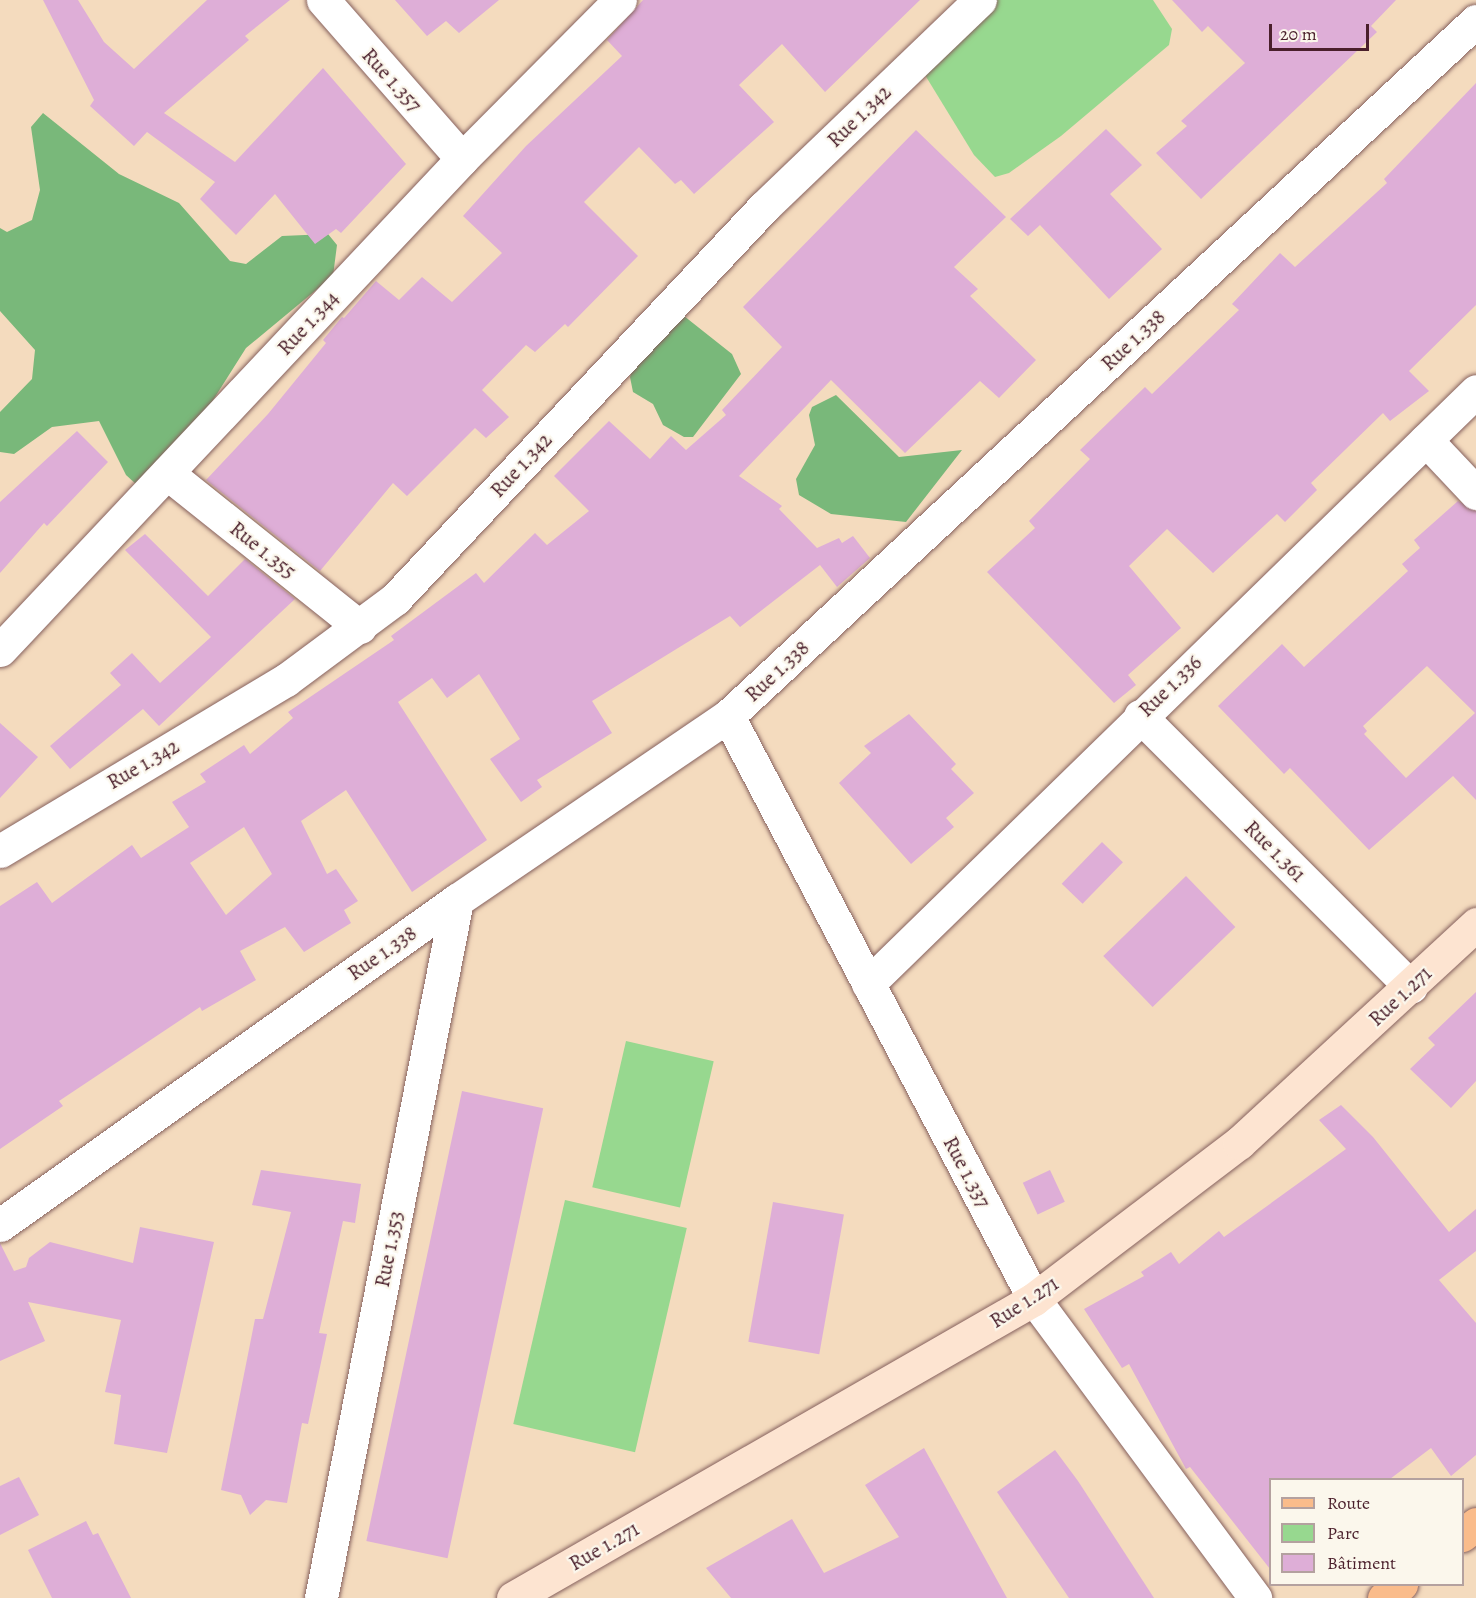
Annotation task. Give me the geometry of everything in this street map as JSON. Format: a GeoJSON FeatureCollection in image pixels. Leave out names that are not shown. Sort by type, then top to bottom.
{"type":"FeatureCollection","features":[{"type":"Feature","properties":{"kind":"main road"},"geometry":{"type":"LineString","coordinates":[[1384,1598],[1399,1586]]}},
{"type":"Feature","properties":{"kind":"street","name":"Rue 1.357"},"geometry":{"type":"LineString","coordinates":[[322,0],[462,159]]}},
{"type":"Feature","properties":{"kind":"street","name":"Rue 1.344"},"geometry":{"type":"LineString","coordinates":[[0,650],[462,159],[620,0]]}},
{"type":"Feature","properties":{"kind":"street","name":"Rue 1.342"},"geometry":{"type":"LineString","coordinates":[[0,851],[286,680],[395,599],[764,207],[980,0]]}},
{"type":"Feature","properties":{"kind":"street","name":"Rue 1.338"},"geometry":{"type":"LineString","coordinates":[[0,1225],[457,900],[728,716],[1476,21]]}},
{"type":"Feature","properties":{"kind":"street","name":"Rue 1.336"},"geometry":{"type":"LineString","coordinates":[[868,984],[1140,716],[1476,391]]}},
{"type":"Feature","properties":{"kind":"street"},"geometry":{"type":"LineString","coordinates":[[1426,440],[1476,493]]}},
{"type":"Feature","properties":{"kind":"street","name":"Rue 1.355"},"geometry":{"type":"LineString","coordinates":[[167,473],[360,627]]}},
{"type":"Feature","properties":{"kind":"street","name":"Rue 1.337"},"geometry":{"type":"LineString","coordinates":[[728,716],[1034,1299],[1255,1598]]}},
{"type":"Feature","properties":{"kind":"street","name":"Rue 1.361"},"geometry":{"type":"LineString","coordinates":[[1140,716],[1411,987]]}},
{"type":"Feature","properties":{"kind":"street","name":"Rue 1.353"},"geometry":{"type":"LineString","coordinates":[[321,1598],[457,900]]}},
{"type":"Feature","properties":{"kind":"street","name":"Rue 1.271"},"geometry":{"type":"LineString","coordinates":[[513,1598],[1034,1299],[1239,1143],[1411,987],[1476,924]]}},
{"type":"Feature","properties":{"kind":"green space"},"geometry":{"type":"Polygon","coordinates":[[[988,0],[1153,0],[1172,29],[1169,45],[1061,136],[1009,173],[995,177],[974,155],[925,75],[988,0]]]}},
{"type":"Feature","properties":{"kind":"green space"},"geometry":{"type":"Polygon","coordinates":[[[43,113],[119,174],[179,203],[230,261],[246,264],[282,236],[328,234],[337,245],[333,276],[246,348],[167,473],[137,485],[126,475],[99,421],[52,427],[14,454],[0,452],[0,412],[32,379],[35,350],[0,311],[0,228],[7,232],[32,220],[40,190],[31,127],[43,113]]]}},
{"type":"Feature","properties":{"kind":"green space"},"geometry":{"type":"Polygon","coordinates":[[[684,316],[732,354],[741,374],[693,437],[684,437],[663,425],[653,404],[633,392],[630,377],[635,362],[684,316]]]}},
{"type":"Feature","properties":{"kind":"green space"},"geometry":{"type":"Polygon","coordinates":[[[836,395],[899,457],[962,450],[906,522],[831,514],[799,495],[796,479],[815,445],[809,415],[812,407],[836,395]]]}},
{"type":"Feature","properties":{"kind":"green space"},"geometry":{"type":"Polygon","coordinates":[[[626,1041],[714,1061],[680,1207],[592,1187],[626,1041]]]}},
{"type":"Feature","properties":{"kind":"green space"},"geometry":{"type":"Polygon","coordinates":[[[565,1200],[687,1228],[635,1452],[513,1424],[565,1200]]]}},
{"type":"Feature","properties":{"kind":"building"},"geometry":{"type":"Polygon","coordinates":[[[43,0],[78,0],[104,42],[134,69],[207,0],[290,0],[245,36],[249,40],[164,113],[235,162],[323,68],[406,164],[341,233],[336,229],[315,244],[275,194],[236,235],[200,199],[215,182],[147,132],[134,146],[90,106],[94,100],[43,0]]]}},
{"type":"Feature","properties":{"kind":"building"},"geometry":{"type":"Polygon","coordinates":[[[395,0],[499,0],[459,33],[446,21],[427,36],[395,0]]]}},
{"type":"Feature","properties":{"kind":"building"},"geometry":{"type":"Polygon","coordinates":[[[643,0],[920,0],[825,92],[782,44],[739,85],[774,122],[694,194],[681,180],[675,184],[639,147],[584,202],[638,256],[568,327],[565,324],[535,352],[526,345],[482,390],[509,417],[486,438],[475,428],[407,496],[393,483],[320,571],[206,480],[268,414],[326,343],[323,340],[376,281],[399,300],[422,277],[452,302],[502,253],[463,216],[526,146],[622,56],[607,40],[643,0]]]}},
{"type":"Feature","properties":{"kind":"building"},"geometry":{"type":"Polygon","coordinates":[[[1172,0],[1396,0],[1371,26],[1377,32],[1201,199],[1156,153],[1187,126],[1181,121],[1245,63],[1208,26],[1202,32],[1172,0]]]}},
{"type":"Feature","properties":{"kind":"building"},"geometry":{"type":"Polygon","coordinates":[[[1476,83],[1476,305],[1409,371],[1429,391],[1390,421],[1383,413],[1311,483],[1317,490],[1285,522],[1277,514],[1213,573],[1167,529],[1129,566],[1181,628],[1128,675],[1136,685],[1114,703],[987,572],[1035,528],[1029,521],[1090,459],[1080,450],[1145,387],[1152,394],[1239,310],[1232,304],[1280,253],[1295,267],[1387,183],[1384,179],[1476,83]]]}},
{"type":"Feature","properties":{"kind":"building"},"geometry":{"type":"Polygon","coordinates":[[[1106,129],[1142,165],[1110,194],[1162,249],[1109,299],[1040,225],[1028,236],[1010,219],[1106,129]]]}},
{"type":"Feature","properties":{"kind":"building"},"geometry":{"type":"Polygon","coordinates":[[[916,130],[1006,217],[954,267],[978,289],[970,296],[1036,360],[999,398],[980,381],[905,453],[831,380],[739,476],[782,506],[779,509],[817,548],[839,538],[842,543],[853,536],[870,558],[837,587],[820,565],[740,627],[730,616],[592,701],[612,733],[537,780],[542,787],[521,802],[490,759],[520,739],[479,674],[447,698],[432,678],[398,702],[487,840],[412,892],[346,790],[301,821],[327,874],[336,869],[358,901],[344,910],[351,923],[304,952],[285,927],[240,951],[256,980],[202,1011],[200,1007],[59,1101],[63,1106],[0,1149],[0,906],[37,882],[52,903],[132,845],[141,858],[189,827],[172,802],[206,782],[200,774],[244,745],[250,754],[293,718],[288,712],[394,640],[391,636],[476,573],[484,583],[535,533],[547,545],[589,511],[554,476],[609,421],[650,459],[671,436],[686,450],[726,415],[722,410],[782,347],[743,307],[916,130]],[[244,827],[190,863],[226,915],[272,874],[244,827]]]}},
{"type":"Feature","properties":{"kind":"building"},"geometry":{"type":"Polygon","coordinates":[[[77,431],[108,462],[47,526],[44,523],[0,573],[0,502],[77,431]]]}},
{"type":"Feature","properties":{"kind":"building"},"geometry":{"type":"Polygon","coordinates":[[[1458,501],[1476,511],[1476,800],[1453,776],[1369,850],[1290,768],[1284,774],[1218,706],[1282,644],[1304,667],[1408,571],[1402,564],[1420,548],[1414,540],[1458,501]],[[1427,666],[1363,726],[1367,731],[1364,734],[1406,778],[1475,713],[1427,666]]]}},
{"type":"Feature","properties":{"kind":"building"},"geometry":{"type":"Polygon","coordinates":[[[145,534],[208,596],[245,559],[295,599],[159,726],[143,709],[70,769],[50,746],[121,685],[110,673],[132,653],[160,683],[211,637],[125,550],[145,534]]]}},
{"type":"Feature","properties":{"kind":"building"},"geometry":{"type":"Polygon","coordinates":[[[909,714],[956,764],[951,769],[974,793],[946,818],[954,827],[911,864],[839,783],[871,753],[864,746],[909,714]]]}},
{"type":"Feature","properties":{"kind":"building"},"geometry":{"type":"Polygon","coordinates":[[[0,723],[38,757],[0,798],[0,723]]]}},
{"type":"Feature","properties":{"kind":"building"},"geometry":{"type":"Polygon","coordinates":[[[1102,842],[1123,862],[1083,904],[1062,884],[1102,842]]]}},
{"type":"Feature","properties":{"kind":"building"},"geometry":{"type":"Polygon","coordinates":[[[1186,876],[1235,927],[1153,1007],[1103,956],[1186,876]]]}},
{"type":"Feature","properties":{"kind":"building"},"geometry":{"type":"Polygon","coordinates":[[[1476,992],[1476,1081],[1451,1108],[1410,1069],[1435,1045],[1428,1038],[1476,992]]]}},
{"type":"Feature","properties":{"kind":"building"},"geometry":{"type":"Polygon","coordinates":[[[462,1091],[543,1108],[448,1558],[366,1541],[462,1091]]]}},
{"type":"Feature","properties":{"kind":"building"},"geometry":{"type":"Polygon","coordinates":[[[1341,1105],[1373,1137],[1449,1232],[1476,1209],[1476,1251],[1439,1280],[1476,1323],[1476,1455],[1451,1476],[1431,1448],[1391,1478],[1269,1478],[1269,1568],[1190,1467],[1186,1469],[1129,1364],[1122,1368],[1084,1309],[1144,1276],[1141,1272],[1171,1252],[1179,1264],[1219,1231],[1224,1237],[1346,1149],[1319,1120],[1341,1105]]]}},
{"type":"Feature","properties":{"kind":"building"},"geometry":{"type":"Polygon","coordinates":[[[261,1170],[361,1184],[355,1223],[343,1221],[319,1333],[327,1334],[308,1424],[302,1423],[287,1503],[266,1500],[250,1515],[241,1495],[221,1490],[255,1319],[263,1319],[291,1212],[252,1205],[261,1170]]]}},
{"type":"Feature","properties":{"kind":"building"},"geometry":{"type":"Polygon","coordinates":[[[1050,1170],[1065,1202],[1038,1214],[1023,1183],[1050,1170]]]}},
{"type":"Feature","properties":{"kind":"building"},"geometry":{"type":"Polygon","coordinates":[[[773,1202],[844,1215],[819,1354],[748,1342],[773,1202]]]}},
{"type":"Feature","properties":{"kind":"building"},"geometry":{"type":"Polygon","coordinates":[[[140,1227],[214,1242],[167,1453],[114,1444],[121,1395],[105,1392],[121,1320],[28,1302],[45,1341],[0,1361],[0,1243],[14,1271],[26,1267],[29,1258],[50,1242],[133,1263],[140,1227]]]}},
{"type":"Feature","properties":{"kind":"building"},"geometry":{"type":"Polygon","coordinates":[[[924,1448],[1007,1598],[731,1598],[706,1568],[792,1519],[824,1573],[899,1537],[865,1485],[924,1448]]]}},
{"type":"Feature","properties":{"kind":"building"},"geometry":{"type":"Polygon","coordinates":[[[1055,1450],[1078,1481],[1154,1598],[1069,1598],[997,1492],[1055,1450]]]}},
{"type":"Feature","properties":{"kind":"building"},"geometry":{"type":"Polygon","coordinates":[[[19,1477],[39,1515],[0,1535],[0,1486],[19,1477]]]}},
{"type":"Feature","properties":{"kind":"building"},"geometry":{"type":"Polygon","coordinates":[[[86,1521],[93,1535],[98,1533],[131,1598],[52,1598],[28,1550],[86,1521]]]}}]}
